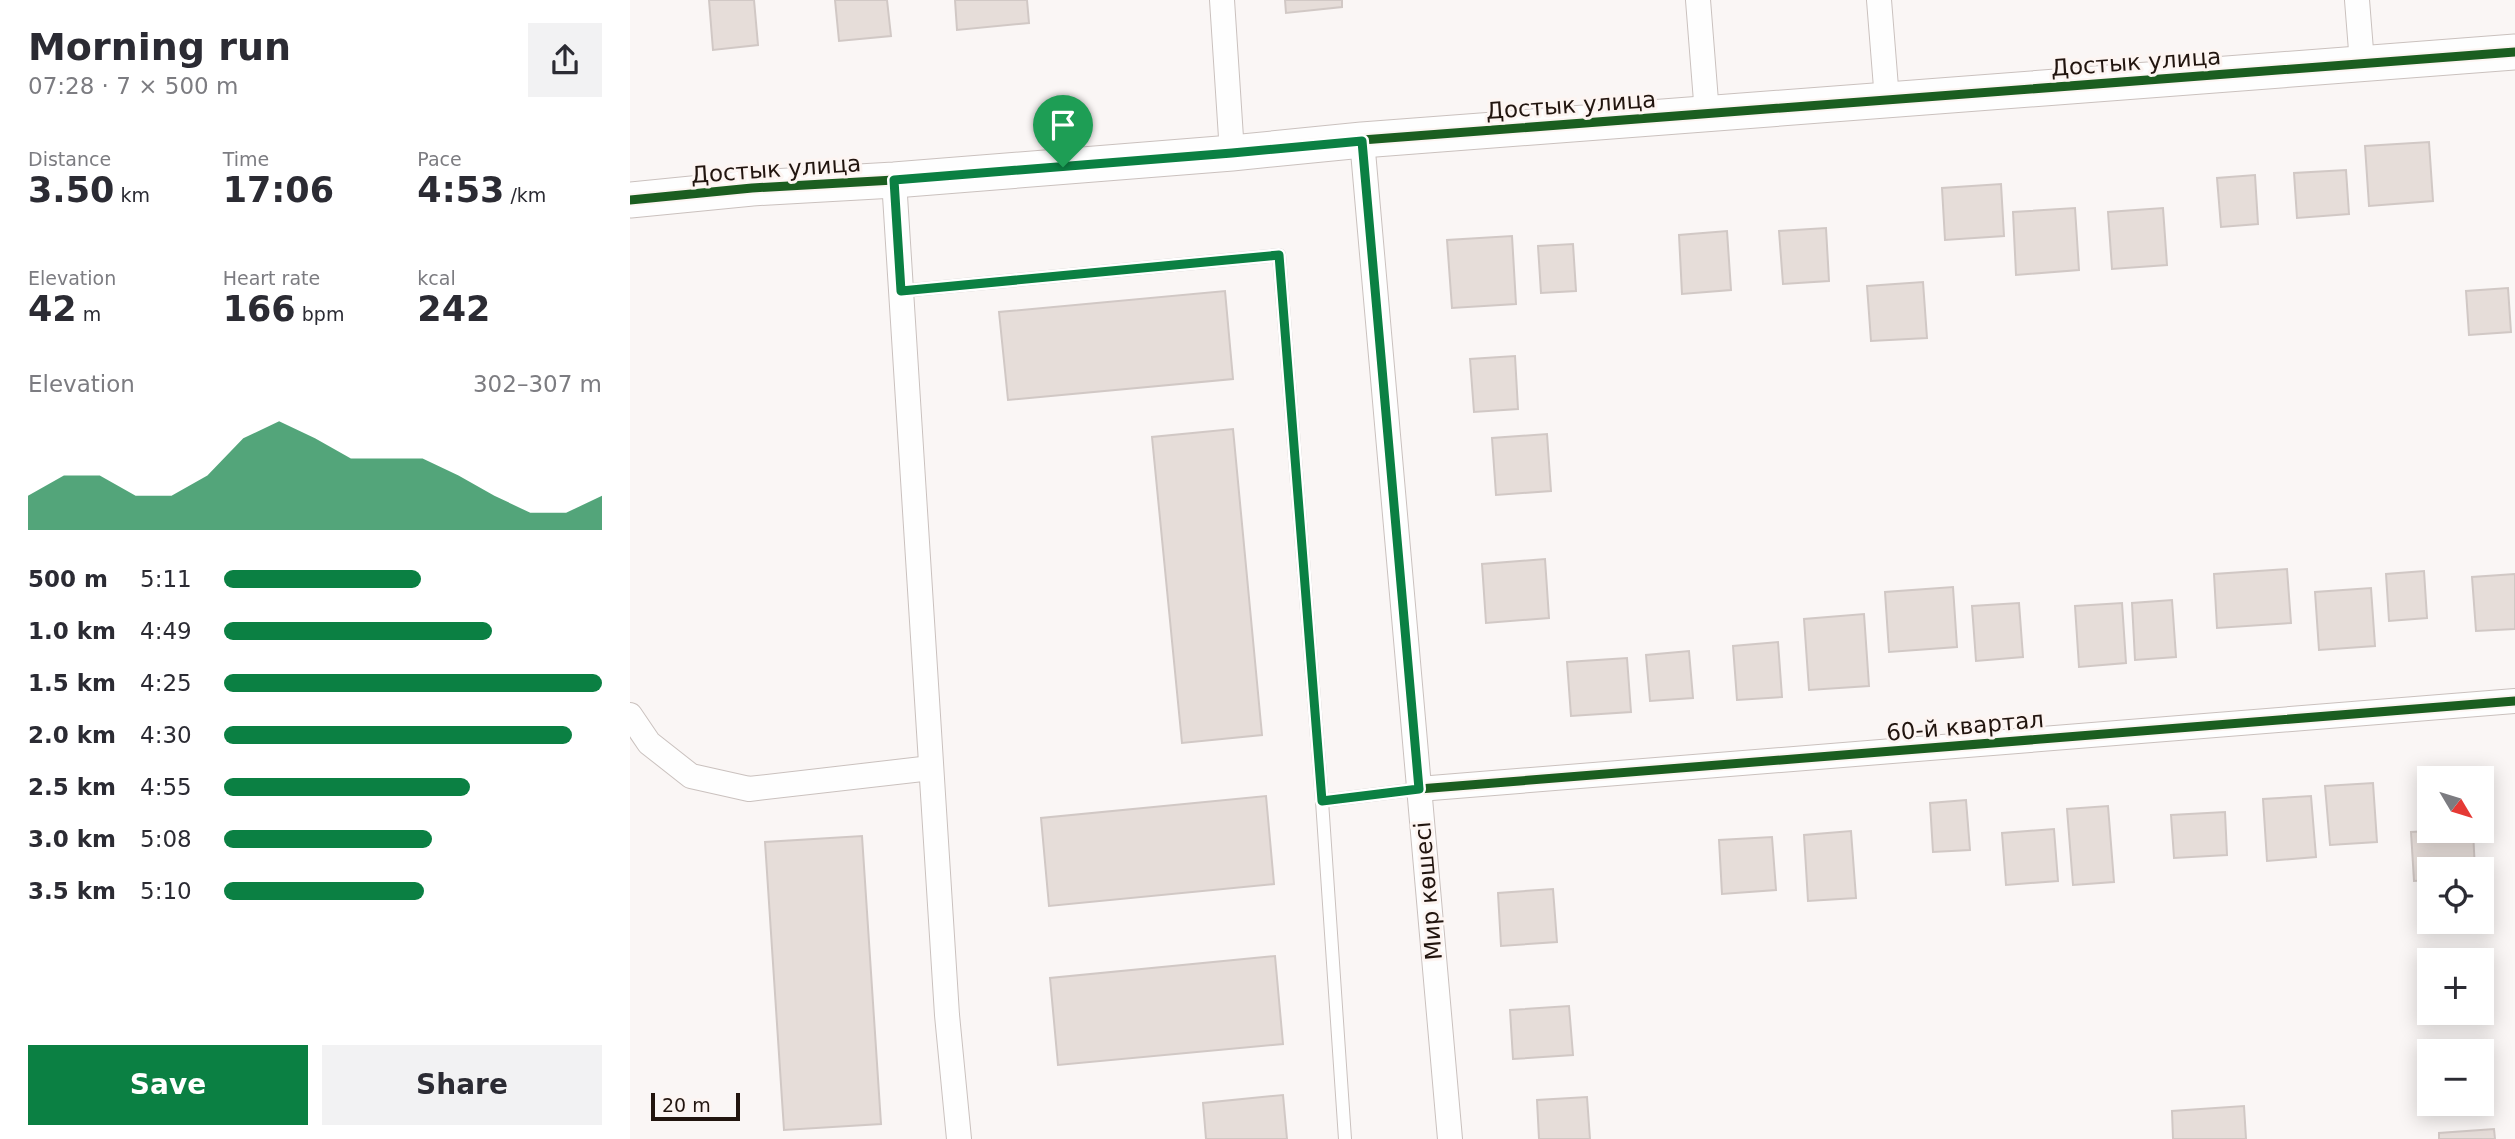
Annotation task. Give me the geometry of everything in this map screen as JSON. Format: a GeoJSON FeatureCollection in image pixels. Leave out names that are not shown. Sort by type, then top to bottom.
{"type":"FeatureCollection","features":[{"type":"Feature","properties":{"kind":"street"},"geometry":{"type":"LineString","coordinates":[[1222,0],[1232,153]]}},
{"type":"Feature","properties":{"kind":"street"},"geometry":{"type":"LineString","coordinates":[[1698,0],[1707,114]]}},
{"type":"Feature","properties":{"kind":"street"},"geometry":{"type":"LineString","coordinates":[[1879,0],[1887,100]]}},
{"type":"Feature","properties":{"kind":"street"},"geometry":{"type":"LineString","coordinates":[[2357,0],[2362,64]]}},
{"type":"Feature","properties":{"kind":"street","name":"Достык улица"},"geometry":{"type":"LineString","coordinates":[[630,200],[751,188],[894,180],[2515,52]]}},
{"type":"Feature","properties":{"kind":"street","name":"Мир көшесі"},"geometry":{"type":"LineString","coordinates":[[1362,141],[1450,1139]]}},
{"type":"Feature","properties":{"kind":"street"},"geometry":{"type":"LineString","coordinates":[[894,180],[947,1014],[960,1139]]}},
{"type":"Feature","properties":{"kind":"street","name":"60-й квартал"},"geometry":{"type":"LineString","coordinates":[[1419,789],[2515,701]]}},
{"type":"Feature","properties":{"kind":"street"},"geometry":{"type":"LineString","coordinates":[[630,715],[649,743],[691,776],[749,789],[931,768]]}},
{"type":"Feature","properties":{"kind":"lane"},"geometry":{"type":"LineString","coordinates":[[901,291],[1279,255],[1322,801],[1345,1139]]}},
{"type":"Feature","properties":{"kind":"lane"},"geometry":{"type":"LineString","coordinates":[[1322,801],[1419,789]]}},
{"type":"Feature","properties":{"kind":"building"},"geometry":{"type":"Polygon","coordinates":[[[709,0],[754,0],[758,45],[713,50],[709,0]]]}},
{"type":"Feature","properties":{"kind":"building"},"geometry":{"type":"Polygon","coordinates":[[[835,0],[887,0],[891,36],[839,41],[835,0]]]}},
{"type":"Feature","properties":{"kind":"building"},"geometry":{"type":"Polygon","coordinates":[[[955,0],[1027,0],[1029,23],[957,30],[955,0]]]}},
{"type":"Feature","properties":{"kind":"building"},"geometry":{"type":"Polygon","coordinates":[[[1285,0],[1342,0],[1342,7],[1286,13],[1285,0]]]}},
{"type":"Feature","properties":{"kind":"building"},"geometry":{"type":"Polygon","coordinates":[[[2429,142],[2433,201],[2369,206],[2365,146],[2429,142]]]}},
{"type":"Feature","properties":{"kind":"building"},"geometry":{"type":"Polygon","coordinates":[[[2346,170],[2349,214],[2297,218],[2294,173],[2346,170]]]}},
{"type":"Feature","properties":{"kind":"building"},"geometry":{"type":"Polygon","coordinates":[[[2255,175],[2258,224],[2221,227],[2217,178],[2255,175]]]}},
{"type":"Feature","properties":{"kind":"building"},"geometry":{"type":"Polygon","coordinates":[[[2001,184],[2004,236],[1945,240],[1942,188],[2001,184]]]}},
{"type":"Feature","properties":{"kind":"building"},"geometry":{"type":"Polygon","coordinates":[[[2075,208],[2079,270],[2016,275],[2013,212],[2075,208]]]}},
{"type":"Feature","properties":{"kind":"building"},"geometry":{"type":"Polygon","coordinates":[[[2163,208],[2167,265],[2112,269],[2108,212],[2163,208]]]}},
{"type":"Feature","properties":{"kind":"building"},"geometry":{"type":"Polygon","coordinates":[[[1826,228],[1829,281],[1783,284],[1779,231],[1826,228]]]}},
{"type":"Feature","properties":{"kind":"building"},"geometry":{"type":"Polygon","coordinates":[[[1727,231],[1731,290],[1682,294],[1679,235],[1727,231]]]}},
{"type":"Feature","properties":{"kind":"building"},"geometry":{"type":"Polygon","coordinates":[[[1512,236],[1516,304],[1452,308],[1447,240],[1512,236]]]}},
{"type":"Feature","properties":{"kind":"building"},"geometry":{"type":"Polygon","coordinates":[[[1573,244],[1576,291],[1541,293],[1538,246],[1573,244]]]}},
{"type":"Feature","properties":{"kind":"building"},"geometry":{"type":"Polygon","coordinates":[[[1923,282],[1927,338],[1871,341],[1867,286],[1923,282]]]}},
{"type":"Feature","properties":{"kind":"building"},"geometry":{"type":"Polygon","coordinates":[[[2508,288],[2511,332],[2469,335],[2466,291],[2508,288]]]}},
{"type":"Feature","properties":{"kind":"building"},"geometry":{"type":"Polygon","coordinates":[[[1225,291],[1233,379],[1008,400],[999,312],[1225,291]]]}},
{"type":"Feature","properties":{"kind":"building"},"geometry":{"type":"Polygon","coordinates":[[[1515,356],[1518,409],[1474,412],[1470,359],[1515,356]]]}},
{"type":"Feature","properties":{"kind":"building"},"geometry":{"type":"Polygon","coordinates":[[[1233,429],[1262,735],[1182,743],[1152,437],[1233,429]]]}},
{"type":"Feature","properties":{"kind":"building"},"geometry":{"type":"Polygon","coordinates":[[[1547,434],[1551,491],[1496,495],[1492,438],[1547,434]]]}},
{"type":"Feature","properties":{"kind":"building"},"geometry":{"type":"Polygon","coordinates":[[[1545,559],[1549,618],[1486,623],[1482,564],[1545,559]]]}},
{"type":"Feature","properties":{"kind":"building"},"geometry":{"type":"Polygon","coordinates":[[[2287,569],[2291,623],[2217,628],[2214,574],[2287,569]]]}},
{"type":"Feature","properties":{"kind":"building"},"geometry":{"type":"Polygon","coordinates":[[[2424,571],[2427,618],[2389,621],[2386,574],[2424,571]]]}},
{"type":"Feature","properties":{"kind":"building"},"geometry":{"type":"Polygon","coordinates":[[[2515,574],[2515,629],[2476,631],[2472,577],[2515,574]]]}},
{"type":"Feature","properties":{"kind":"building"},"geometry":{"type":"Polygon","coordinates":[[[1953,587],[1957,647],[1889,652],[1885,592],[1953,587]]]}},
{"type":"Feature","properties":{"kind":"building"},"geometry":{"type":"Polygon","coordinates":[[[2371,588],[2375,646],[2319,650],[2315,592],[2371,588]]]}},
{"type":"Feature","properties":{"kind":"building"},"geometry":{"type":"Polygon","coordinates":[[[2172,600],[2176,657],[2135,660],[2132,603],[2172,600]]]}},
{"type":"Feature","properties":{"kind":"building"},"geometry":{"type":"Polygon","coordinates":[[[2019,603],[2023,657],[1976,661],[1972,606],[2019,603]]]}},
{"type":"Feature","properties":{"kind":"building"},"geometry":{"type":"Polygon","coordinates":[[[2122,603],[2126,663],[2079,667],[2075,606],[2122,603]]]}},
{"type":"Feature","properties":{"kind":"building"},"geometry":{"type":"Polygon","coordinates":[[[1864,614],[1869,686],[1809,690],[1804,619],[1864,614]]]}},
{"type":"Feature","properties":{"kind":"building"},"geometry":{"type":"Polygon","coordinates":[[[1778,642],[1782,697],[1737,700],[1733,646],[1778,642]]]}},
{"type":"Feature","properties":{"kind":"building"},"geometry":{"type":"Polygon","coordinates":[[[1689,651],[1693,698],[1650,701],[1646,655],[1689,651]]]}},
{"type":"Feature","properties":{"kind":"building"},"geometry":{"type":"Polygon","coordinates":[[[1627,658],[1631,712],[1571,716],[1567,662],[1627,658]]]}},
{"type":"Feature","properties":{"kind":"building"},"geometry":{"type":"Polygon","coordinates":[[[2373,783],[2377,842],[2330,845],[2325,786],[2373,783]]]}},
{"type":"Feature","properties":{"kind":"building"},"geometry":{"type":"Polygon","coordinates":[[[1266,796],[1274,884],[1049,906],[1041,818],[1266,796]]]}},
{"type":"Feature","properties":{"kind":"building"},"geometry":{"type":"Polygon","coordinates":[[[2311,796],[2316,857],[2267,861],[2263,799],[2311,796]]]}},
{"type":"Feature","properties":{"kind":"building"},"geometry":{"type":"Polygon","coordinates":[[[1966,800],[1970,850],[1933,852],[1930,803],[1966,800]]]}},
{"type":"Feature","properties":{"kind":"building"},"geometry":{"type":"Polygon","coordinates":[[[2108,806],[2114,882],[2073,885],[2067,809],[2108,806]]]}},
{"type":"Feature","properties":{"kind":"building"},"geometry":{"type":"Polygon","coordinates":[[[2225,812],[2227,855],[2174,858],[2171,815],[2225,812]]]}},
{"type":"Feature","properties":{"kind":"building"},"geometry":{"type":"Polygon","coordinates":[[[2054,829],[2058,881],[2006,885],[2002,833],[2054,829]]]}},
{"type":"Feature","properties":{"kind":"building"},"geometry":{"type":"Polygon","coordinates":[[[1851,831],[1856,898],[1808,901],[1804,835],[1851,831]]]}},
{"type":"Feature","properties":{"kind":"building"},"geometry":{"type":"Polygon","coordinates":[[[2411,832],[2417,832],[2417,844],[2474,844],[2474,857],[2417,857],[2417,881],[2414,881],[2411,832]]]}},
{"type":"Feature","properties":{"kind":"building"},"geometry":{"type":"Polygon","coordinates":[[[862,836],[881,1124],[784,1130],[765,842],[862,836]]]}},
{"type":"Feature","properties":{"kind":"building"},"geometry":{"type":"Polygon","coordinates":[[[1772,837],[1776,890],[1722,894],[1719,840],[1772,837]]]}},
{"type":"Feature","properties":{"kind":"building"},"geometry":{"type":"Polygon","coordinates":[[[1553,889],[1557,942],[1501,946],[1498,893],[1553,889]]]}},
{"type":"Feature","properties":{"kind":"building"},"geometry":{"type":"Polygon","coordinates":[[[1275,956],[1283,1044],[1058,1065],[1050,978],[1275,956]]]}},
{"type":"Feature","properties":{"kind":"building"},"geometry":{"type":"Polygon","coordinates":[[[1569,1006],[1573,1055],[1513,1059],[1510,1010],[1569,1006]]]}},
{"type":"Feature","properties":{"kind":"building"},"geometry":{"type":"Polygon","coordinates":[[[1283,1095],[1287,1139],[1206,1139],[1203,1103],[1283,1095]]]}},
{"type":"Feature","properties":{"kind":"building"},"geometry":{"type":"Polygon","coordinates":[[[1587,1097],[1590,1139],[1539,1139],[1537,1100],[1587,1097]]]}},
{"type":"Feature","properties":{"kind":"building"},"geometry":{"type":"Polygon","coordinates":[[[2244,1106],[2246,1139],[2173,1139],[2172,1111],[2244,1106]]]}},
{"type":"Feature","properties":{"kind":"building"},"geometry":{"type":"Polygon","coordinates":[[[2494,1129],[2495,1139],[2439,1139],[2439,1133],[2494,1129]]]}},
{"type":"Feature","properties":{"kind":"cycle path"},"geometry":{"type":"LineString","coordinates":[[630,200],[752,188],[894,180],[1232,153],[1362,140],[2515,52]]}},
{"type":"Feature","properties":{"kind":"cycle path"},"geometry":{"type":"LineString","coordinates":[[1419,789],[2515,701]]}},
{"type":"Feature","properties":{"kind":"route"},"geometry":{"type":"LineString","coordinates":[[1362,141],[1419,789],[1322,801],[1279,255],[901,291],[894,180],[1063,167],[1362,141]]}}]}
